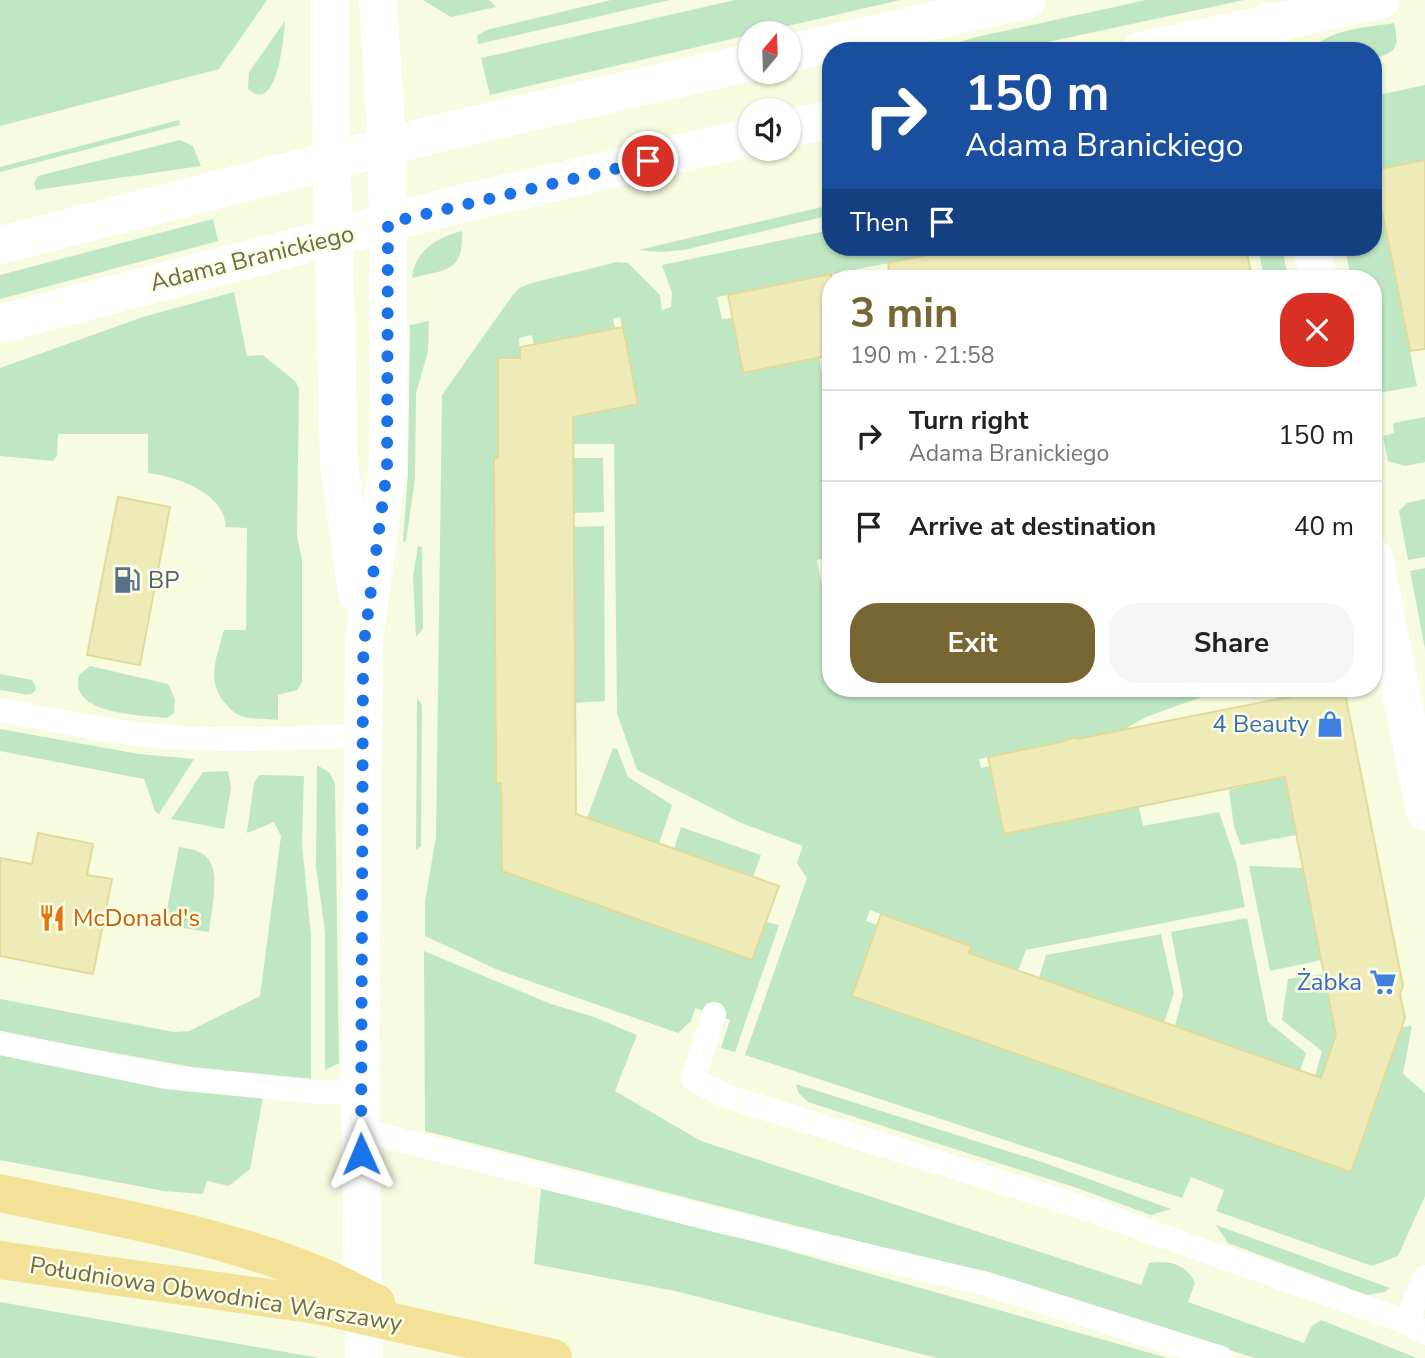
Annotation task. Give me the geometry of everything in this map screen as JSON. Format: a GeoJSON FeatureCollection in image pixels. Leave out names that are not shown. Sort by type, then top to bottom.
{"type":"FeatureCollection","features":[{"type":"Feature","properties":{"kind":"highway"},"geometry":{"type":"LineString","coordinates":[[0,1193],[158,1227],[242,1249],[318,1290]]}},
{"type":"Feature","properties":{"kind":"highway","name":"Południowa Obwodnica Warszawy"},"geometry":{"type":"LineString","coordinates":[[0,1261],[318,1290],[425,1327],[554,1358]]}},
{"type":"Feature","properties":{"kind":"street"},"geometry":{"type":"LineString","coordinates":[[330,0],[340,463],[364,643]]}},
{"type":"Feature","properties":{"kind":"street"},"geometry":{"type":"LineString","coordinates":[[364,1358],[360,1111],[361,736],[364,643],[387,470],[387,146],[378,0]]}},
{"type":"Feature","properties":{"kind":"street"},"geometry":{"type":"LineString","coordinates":[[838,42],[1026,0]]}},
{"type":"Feature","properties":{"kind":"street"},"geometry":{"type":"LineString","coordinates":[[1224,42],[1270,37],[1381,0]]}},
{"type":"Feature","properties":{"kind":"street"},"geometry":{"type":"LineString","coordinates":[[802,50],[822,46]]}},
{"type":"Feature","properties":{"kind":"street"},"geometry":{"type":"LineString","coordinates":[[0,245],[332,159],[738,65]]}},
{"type":"Feature","properties":{"kind":"street"},"geometry":{"type":"LineString","coordinates":[[801,125],[822,121]]}},
{"type":"Feature","properties":{"kind":"street","name":"Adama Branickiego"},"geometry":{"type":"LineString","coordinates":[[0,324],[388,223],[738,140]]}},
{"type":"Feature","properties":{"kind":"street"},"geometry":{"type":"LineString","coordinates":[[1382,598],[1425,811]]}},
{"type":"Feature","properties":{"kind":"lane"},"geometry":{"type":"LineString","coordinates":[[0,710],[158,736],[245,740],[361,736]]}},
{"type":"Feature","properties":{"kind":"lane"},"geometry":{"type":"LineString","coordinates":[[714,1014],[692,1079],[726,1096],[1075,1205],[1415,1327],[1425,1277]]}},
{"type":"Feature","properties":{"kind":"lane"},"geometry":{"type":"LineString","coordinates":[[0,1043],[166,1077],[319,1092],[360,1111],[720,1221],[987,1284],[1220,1358]]}},
{"type":"Feature","properties":{"kind":"green space"},"geometry":{"type":"Polygon","coordinates":[[[0,0],[267,0],[219,69],[0,126],[0,0]]]}},
{"type":"Feature","properties":{"kind":"green space"},"geometry":{"type":"Polygon","coordinates":[[[423,0],[489,0],[496,7],[451,17],[423,0]]]}},
{"type":"Feature","properties":{"kind":"green space"},"geometry":{"type":"Polygon","coordinates":[[[611,0],[670,0],[478,44],[477,36],[486,30],[611,0]]]}},
{"type":"Feature","properties":{"kind":"green space"},"geometry":{"type":"Polygon","coordinates":[[[735,0],[900,0],[802,23],[738,21],[738,38],[490,95],[481,58],[735,0]]]}},
{"type":"Feature","properties":{"kind":"green space"},"geometry":{"type":"Polygon","coordinates":[[[1146,0],[1244,0],[1048,42],[960,42],[1146,0]]]}},
{"type":"Feature","properties":{"kind":"green space"},"geometry":{"type":"Polygon","coordinates":[[[285,21],[277,71],[266,92],[258,94],[248,89],[249,72],[285,21]]]}},
{"type":"Feature","properties":{"kind":"green space"},"geometry":{"type":"Polygon","coordinates":[[[1394,23],[1395,47],[1382,56],[1382,42],[1320,42],[1338,33],[1394,23]]]}},
{"type":"Feature","properties":{"kind":"green space"},"geometry":{"type":"Polygon","coordinates":[[[1425,85],[1425,160],[1382,168],[1382,94],[1425,85]]]}},
{"type":"Feature","properties":{"kind":"green space"},"geometry":{"type":"Polygon","coordinates":[[[179,120],[180,125],[0,172],[0,167],[179,120]]]}},
{"type":"Feature","properties":{"kind":"green space"},"geometry":{"type":"Polygon","coordinates":[[[180,140],[193,146],[201,166],[36,190],[34,183],[38,176],[180,140]]]}},
{"type":"Feature","properties":{"kind":"green space"},"geometry":{"type":"Polygon","coordinates":[[[822,207],[822,217],[684,250],[638,250],[822,207]]]}},
{"type":"Feature","properties":{"kind":"green space"},"geometry":{"type":"Polygon","coordinates":[[[1382,213],[1417,386],[1382,393],[1382,270],[1349,270],[1347,256],[1382,256],[1382,213]]]}},
{"type":"Feature","properties":{"kind":"green space"},"geometry":{"type":"Polygon","coordinates":[[[213,219],[218,241],[0,299],[0,275],[213,219]]]}},
{"type":"Feature","properties":{"kind":"green space"},"geometry":{"type":"Polygon","coordinates":[[[462,231],[462,245],[456,262],[443,270],[412,278],[418,260],[429,246],[462,231]]]}},
{"type":"Feature","properties":{"kind":"green space"},"geometry":{"type":"Polygon","coordinates":[[[822,232],[822,256],[924,256],[854,270],[822,270],[822,276],[717,297],[722,319],[733,318],[819,357],[822,374],[822,559],[817,560],[822,586],[822,697],[1202,697],[1146,717],[1123,730],[1077,739],[1076,737],[1074,740],[979,759],[981,768],[990,766],[1004,834],[1139,807],[1143,826],[1219,812],[1236,862],[1245,907],[1026,950],[1018,971],[969,953],[971,946],[870,910],[866,921],[877,925],[853,995],[1350,1172],[1402,1027],[1412,1026],[1403,1074],[1425,1093],[1425,1196],[1398,1256],[1372,1266],[1216,1211],[1224,1190],[1191,1177],[1182,1198],[745,1055],[807,878],[797,863],[803,846],[741,823],[637,770],[617,713],[614,444],[573,444],[573,417],[638,404],[620,317],[613,319],[615,328],[534,345],[532,335],[519,338],[520,358],[498,458],[494,459],[496,783],[501,783],[502,871],[752,960],[766,922],[779,925],[735,1052],[721,1048],[730,1020],[695,1008],[691,1021],[678,1033],[498,970],[425,936],[425,901],[436,837],[442,395],[519,288],[617,262],[628,263],[660,295],[662,310],[671,307],[672,293],[662,265],[822,232]]]}},
{"type":"Feature","properties":{"kind":"green space"},"geometry":{"type":"Polygon","coordinates":[[[1260,256],[1284,256],[1286,270],[1262,270],[1260,256]]]}},
{"type":"Feature","properties":{"kind":"green space"},"geometry":{"type":"Polygon","coordinates":[[[234,292],[247,356],[263,355],[296,382],[299,389],[297,536],[302,560],[302,682],[297,690],[278,695],[278,720],[248,718],[236,714],[220,696],[214,678],[224,630],[246,630],[247,528],[226,527],[217,504],[197,488],[172,478],[148,473],[148,434],[58,434],[57,456],[53,461],[0,456],[0,368],[143,317],[234,292]]]}},
{"type":"Feature","properties":{"kind":"green space"},"geometry":{"type":"Polygon","coordinates":[[[429,321],[428,351],[416,393],[415,479],[406,541],[403,542],[408,473],[410,325],[429,321]]]}},
{"type":"Feature","properties":{"kind":"green space"},"geometry":{"type":"Polygon","coordinates":[[[1425,417],[1425,462],[1405,466],[1388,461],[1383,436],[1394,433],[1393,423],[1425,417]]]}},
{"type":"Feature","properties":{"kind":"green space"},"geometry":{"type":"Polygon","coordinates":[[[573,458],[603,458],[604,512],[573,513],[573,458]]]}},
{"type":"Feature","properties":{"kind":"green space"},"geometry":{"type":"Polygon","coordinates":[[[1425,499],[1425,557],[1408,560],[1399,511],[1407,503],[1425,499]]]}},
{"type":"Feature","properties":{"kind":"green space"},"geometry":{"type":"Polygon","coordinates":[[[604,526],[605,701],[575,703],[573,527],[604,526]]]}},
{"type":"Feature","properties":{"kind":"green space"},"geometry":{"type":"Polygon","coordinates":[[[418,546],[422,547],[423,629],[416,637],[413,577],[418,546]]]}},
{"type":"Feature","properties":{"kind":"green space"},"geometry":{"type":"Polygon","coordinates":[[[1425,568],[1425,649],[1410,571],[1425,568]]]}},
{"type":"Feature","properties":{"kind":"green space"},"geometry":{"type":"Polygon","coordinates":[[[90,666],[168,684],[175,699],[174,713],[167,718],[141,716],[95,705],[85,698],[79,688],[79,675],[90,666]]]}},
{"type":"Feature","properties":{"kind":"green space"},"geometry":{"type":"Polygon","coordinates":[[[0,674],[32,680],[35,691],[29,695],[0,690],[0,674]]]}},
{"type":"Feature","properties":{"kind":"green space"},"geometry":{"type":"Polygon","coordinates":[[[417,698],[422,705],[421,846],[416,850],[417,698]]]}},
{"type":"Feature","properties":{"kind":"green space"},"geometry":{"type":"Polygon","coordinates":[[[0,729],[139,754],[194,759],[159,814],[155,811],[144,779],[0,751],[0,729]]]}},
{"type":"Feature","properties":{"kind":"green space"},"geometry":{"type":"Polygon","coordinates":[[[613,748],[617,749],[628,777],[672,805],[659,843],[587,818],[613,748]]]}},
{"type":"Feature","properties":{"kind":"green space"},"geometry":{"type":"Polygon","coordinates":[[[317,765],[330,773],[335,784],[339,1063],[325,1070],[325,932],[316,866],[317,765]]]}},
{"type":"Feature","properties":{"kind":"green space"},"geometry":{"type":"Polygon","coordinates":[[[228,771],[231,788],[224,829],[171,819],[203,772],[228,771]]]}},
{"type":"Feature","properties":{"kind":"green space"},"geometry":{"type":"Polygon","coordinates":[[[1285,774],[1296,835],[1241,845],[1234,827],[1229,790],[1245,786],[1244,781],[1285,774]]]}},
{"type":"Feature","properties":{"kind":"green space"},"geometry":{"type":"Polygon","coordinates":[[[260,775],[304,776],[302,844],[311,936],[311,1079],[192,1067],[0,1032],[0,999],[174,1032],[189,1031],[260,996],[281,836],[274,822],[247,833],[254,782],[260,775]]]}},
{"type":"Feature","properties":{"kind":"green space"},"geometry":{"type":"Polygon","coordinates":[[[681,827],[761,855],[753,877],[674,849],[681,827]]]}},
{"type":"Feature","properties":{"kind":"green space"},"geometry":{"type":"Polygon","coordinates":[[[179,847],[203,854],[212,866],[214,894],[209,932],[164,925],[179,847]]]}},
{"type":"Feature","properties":{"kind":"green space"},"geometry":{"type":"Polygon","coordinates":[[[1249,866],[1303,868],[1322,960],[1270,971],[1249,866]]]}},
{"type":"Feature","properties":{"kind":"green space"},"geometry":{"type":"Polygon","coordinates":[[[1247,918],[1268,1022],[1306,1053],[1300,1071],[1175,1026],[1183,995],[1171,932],[1247,918]]]}},
{"type":"Feature","properties":{"kind":"green space"},"geometry":{"type":"Polygon","coordinates":[[[1161,934],[1174,993],[1164,1023],[1039,978],[1046,955],[1161,934]]]}},
{"type":"Feature","properties":{"kind":"green space"},"geometry":{"type":"Polygon","coordinates":[[[424,951],[551,1004],[594,1017],[637,1035],[615,1091],[701,1141],[1141,1285],[1149,1263],[1176,1265],[1187,1271],[1195,1283],[1188,1302],[1304,1343],[1311,1327],[1321,1320],[1417,1358],[1255,1358],[990,1275],[425,1131],[424,951]]]}},
{"type":"Feature","properties":{"kind":"green space"},"geometry":{"type":"Polygon","coordinates":[[[1324,974],[1336,1035],[1321,1078],[1315,1076],[1322,1051],[1282,1020],[1288,979],[1324,974]]]}},
{"type":"Feature","properties":{"kind":"green space"},"geometry":{"type":"Polygon","coordinates":[[[0,1055],[263,1097],[250,1169],[229,1186],[207,1181],[203,1194],[164,1191],[0,1160],[0,1055]]]}},
{"type":"Feature","properties":{"kind":"green space"},"geometry":{"type":"Polygon","coordinates":[[[796,1084],[1042,1162],[1171,1209],[1151,1215],[1077,1188],[808,1102],[798,1092],[796,1084]]]}},
{"type":"Feature","properties":{"kind":"green space"},"geometry":{"type":"Polygon","coordinates":[[[541,1189],[715,1230],[1168,1358],[937,1358],[675,1291],[534,1264],[541,1189]]]}},
{"type":"Feature","properties":{"kind":"green space"},"geometry":{"type":"Polygon","coordinates":[[[1216,1225],[1390,1288],[1385,1292],[1367,1295],[1228,1243],[1216,1225]]]}},
{"type":"Feature","properties":{"kind":"green space"},"geometry":{"type":"Polygon","coordinates":[[[0,1302],[319,1358],[0,1358],[0,1302]]]}},
{"type":"Feature","properties":{"kind":"building"},"geometry":{"type":"Polygon","coordinates":[[[1425,160],[1425,349],[1410,351],[1382,210],[1382,168],[1425,160]]]}},
{"type":"Feature","properties":{"kind":"building"},"geometry":{"type":"Polygon","coordinates":[[[923,256],[1248,256],[1250,270],[889,270],[888,263],[923,256]]]}},
{"type":"Feature","properties":{"kind":"building"},"geometry":{"type":"Polygon","coordinates":[[[822,276],[822,357],[743,373],[728,295],[822,276]]]}},
{"type":"Feature","properties":{"kind":"building"},"geometry":{"type":"Polygon","coordinates":[[[623,327],[638,404],[573,417],[576,814],[779,886],[752,960],[502,871],[501,783],[496,783],[494,458],[498,458],[498,358],[520,358],[520,347],[623,327]]]}},
{"type":"Feature","properties":{"kind":"building"},"geometry":{"type":"Polygon","coordinates":[[[118,497],[170,507],[140,665],[87,655],[118,497]]]}},
{"type":"Feature","properties":{"kind":"building"},"geometry":{"type":"Polygon","coordinates":[[[1289,697],[1346,697],[1403,986],[1400,994],[1405,1018],[1351,1172],[852,996],[881,914],[971,946],[969,953],[1321,1078],[1336,1035],[1285,777],[1004,834],[988,757],[1076,737],[1077,739],[1289,697]]]}},
{"type":"Feature","properties":{"kind":"building","name":"McDonald's"},"geometry":{"type":"Polygon","coordinates":[[[38,833],[93,844],[87,875],[112,879],[93,974],[0,956],[0,858],[32,864],[38,833]]]}},
{"type":"Feature","properties":{"kind":"place","name":"BP"},"geometry":{"type":"Point","coordinates":[127,580]}},
{"type":"Feature","properties":{"kind":"place","name":"4 Beauty"},"geometry":{"type":"Point","coordinates":[1330,724]}},
{"type":"Feature","properties":{"kind":"place","name":"McDonald's"},"geometry":{"type":"Point","coordinates":[52,918]}},
{"type":"Feature","properties":{"kind":"place","name":"Żabka"},"geometry":{"type":"Point","coordinates":[1383,982]}},
{"type":"Feature","properties":{"kind":"route"},"geometry":{"type":"LineString","coordinates":[[361,1154],[363,666],[387,470],[388,223],[648,161]]}}]}
